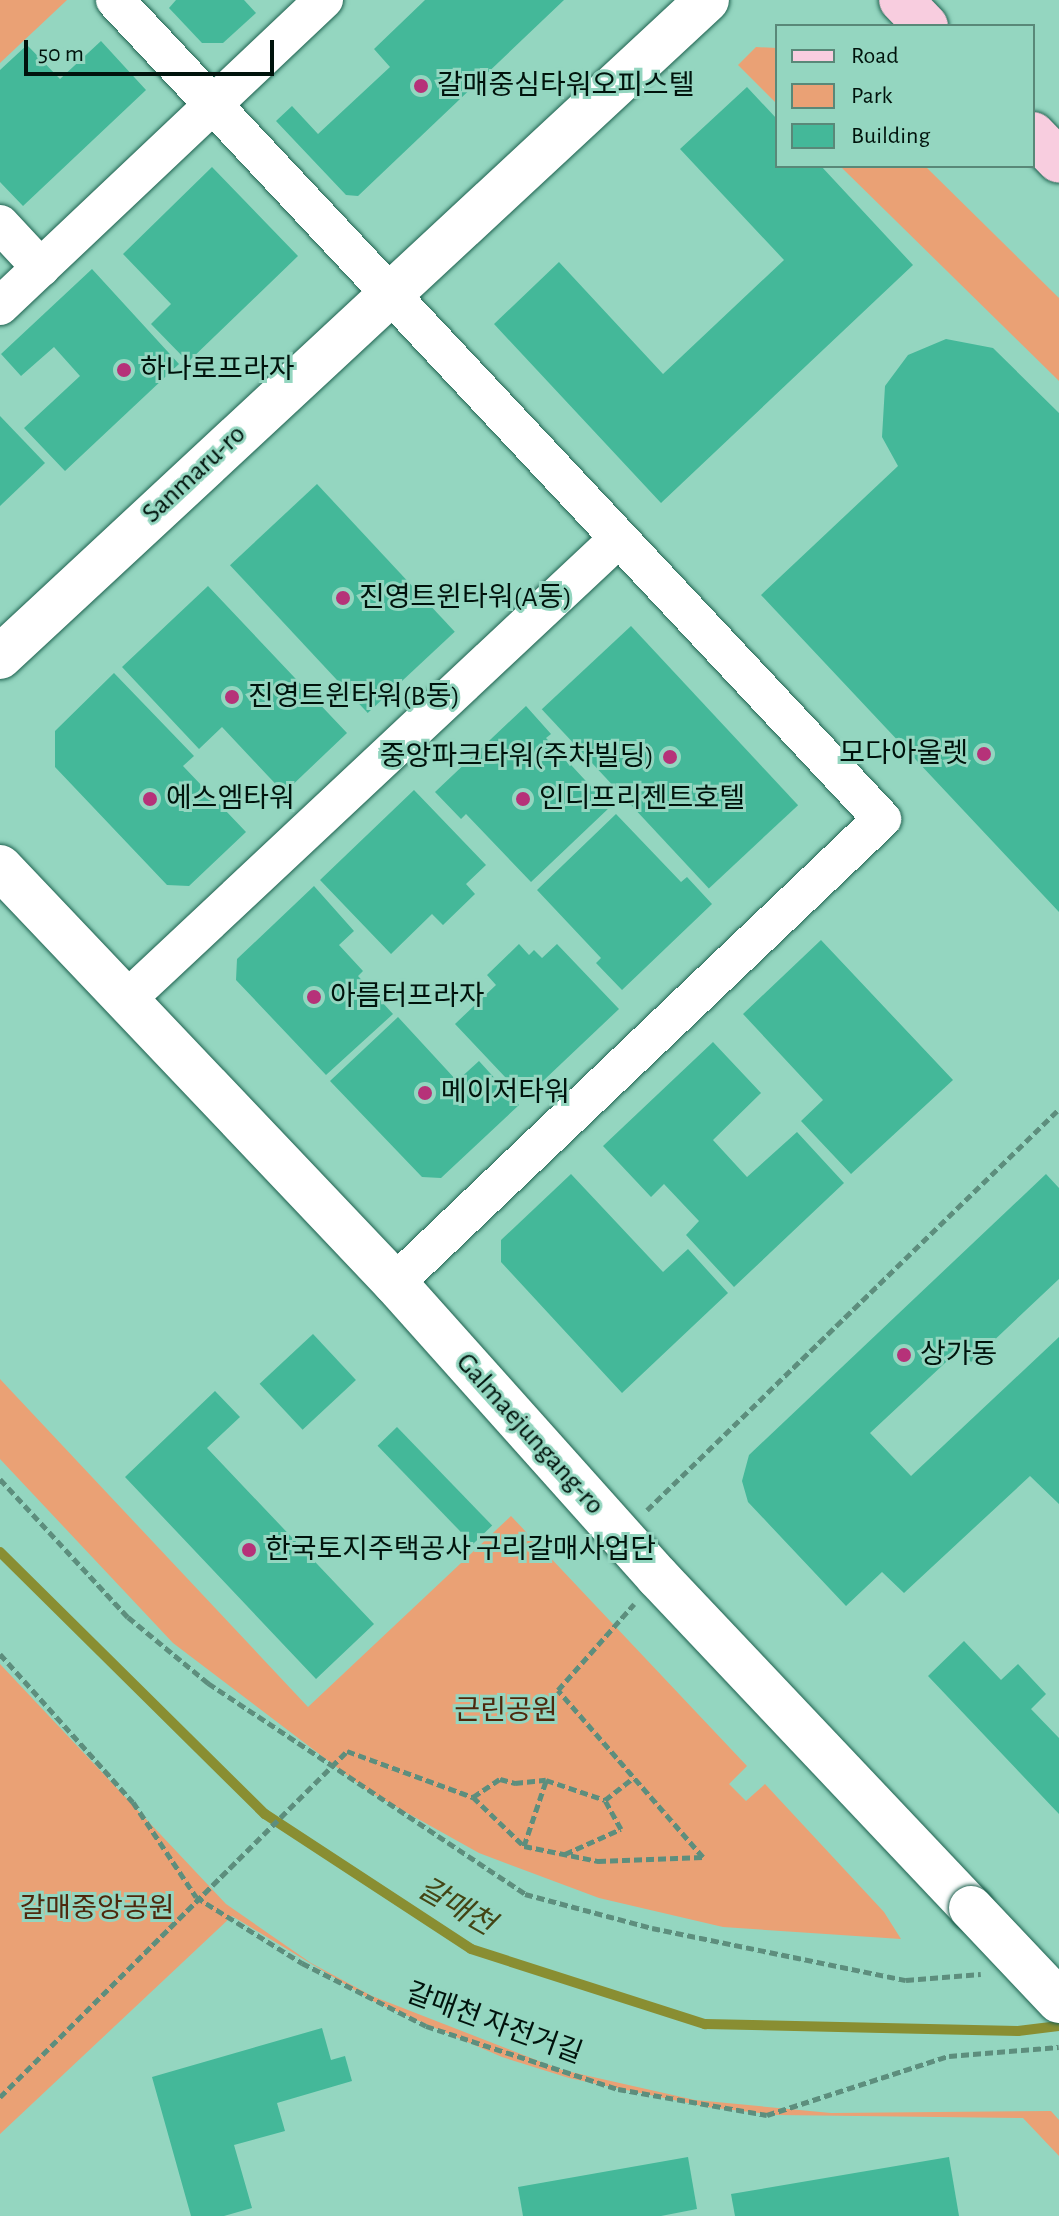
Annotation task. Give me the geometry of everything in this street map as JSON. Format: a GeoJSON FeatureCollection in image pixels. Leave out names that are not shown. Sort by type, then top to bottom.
{"type":"FeatureCollection","features":[{"type":"Feature","properties":{"kind":"main road"},"geometry":{"type":"LineString","coordinates":[[901,0],[924,24]]}},
{"type":"Feature","properties":{"kind":"main road"},"geometry":{"type":"LineString","coordinates":[[1035,136],[1059,161]]}},
{"type":"Feature","properties":{"kind":"street"},"geometry":{"type":"LineString","coordinates":[[115,0],[882,819],[395,1283]]}},
{"type":"Feature","properties":{"kind":"street"},"geometry":{"type":"LineString","coordinates":[[0,306],[324,0]]}},
{"type":"Feature","properties":{"kind":"street","name":"Sanmaru-ro"},"geometry":{"type":"LineString","coordinates":[[0,657],[389,292],[707,0]]}},
{"type":"Feature","properties":{"kind":"street"},"geometry":{"type":"LineString","coordinates":[[0,224],[41,268]]}},
{"type":"Feature","properties":{"kind":"street"},"geometry":{"type":"LineString","coordinates":[[126,1000],[618,539]]}},
{"type":"Feature","properties":{"kind":"street","name":"Galmaejungang-ro"},"geometry":{"type":"LineString","coordinates":[[0,867],[395,1283],[658,1577],[1059,2001]]}},
{"type":"Feature","properties":{"kind":"path"},"geometry":{"type":"LineString","coordinates":[[621,1535],[1059,1109]]}},
{"type":"Feature","properties":{"kind":"path"},"geometry":{"type":"LineString","coordinates":[[0,1479],[128,1617],[208,1683],[525,1894],[652,1928],[906,1980],[998,1973]]}},
{"type":"Feature","properties":{"kind":"path"},"geometry":{"type":"LineString","coordinates":[[0,2097],[196,1897],[347,1751],[473,1797],[524,1846],[598,1861],[703,1857],[558,1690],[658,1577]]}},
{"type":"Feature","properties":{"kind":"path","name":"갈매천 자전거길"},"geometry":{"type":"LineString","coordinates":[[0,1654],[133,1802],[196,1897],[302,1963],[426,2026],[618,2089],[767,2115],[949,2056],[1059,2047]]}},
{"type":"Feature","properties":{"kind":"path"},"geometry":{"type":"LineString","coordinates":[[605,1800],[633,1778]]}},
{"type":"Feature","properties":{"kind":"path"},"geometry":{"type":"LineString","coordinates":[[473,1797],[500,1779],[515,1783],[546,1780],[605,1800],[621,1829],[564,1854]]}},
{"type":"Feature","properties":{"kind":"path"},"geometry":{"type":"LineString","coordinates":[[524,1846],[546,1780]]}},
{"type":"Feature","properties":{"kind":"green space"},"geometry":{"type":"Polygon","coordinates":[[[0,0],[67,0],[0,63],[0,0]]]}},
{"type":"Feature","properties":{"kind":"green space"},"geometry":{"type":"Polygon","coordinates":[[[756,47],[775,48],[775,102],[738,65],[756,47]]]}},
{"type":"Feature","properties":{"kind":"green space"},"geometry":{"type":"Polygon","coordinates":[[[842,168],[927,168],[1059,298],[1059,381],[842,168]]]}},
{"type":"Feature","properties":{"kind":"green space","name":"근린공원"},"geometry":{"type":"Polygon","coordinates":[[[0,1379],[308,1707],[511,1516],[747,1766],[729,1784],[746,1801],[765,1784],[884,1912],[901,1939],[723,1927],[599,1898],[479,1853],[368,1791],[173,1643],[0,1459],[0,1379]]]}},
{"type":"Feature","properties":{"kind":"green space","name":"갈매중앙공원"},"geometry":{"type":"Polygon","coordinates":[[[0,1664],[226,1904],[311,1963],[372,1996],[562,2070],[695,2100],[831,2113],[1051,2111],[1059,2120],[1059,2156],[1023,2118],[777,2115],[707,2107],[569,2078],[502,2057],[373,2001],[232,1916],[0,2134],[0,1664]]]}},
{"type":"Feature","properties":{"kind":"building"},"geometry":{"type":"Polygon","coordinates":[[[176,0],[244,0],[256,13],[223,43],[202,43],[169,8],[176,0]]]}},
{"type":"Feature","properties":{"kind":"building","name":"갈매중심타워오피스텔"},"geometry":{"type":"Polygon","coordinates":[[[425,0],[564,0],[358,196],[346,195],[276,121],[292,106],[318,134],[390,67],[374,49],[425,0]]]}},
{"type":"Feature","properties":{"kind":"building"},"geometry":{"type":"Polygon","coordinates":[[[101,41],[146,90],[23,206],[0,182],[0,70],[27,45],[60,79],[101,41]]]}},
{"type":"Feature","properties":{"kind":"building"},"geometry":{"type":"Polygon","coordinates":[[[747,87],[775,117],[775,168],[823,168],[913,265],[661,503],[494,324],[559,262],[663,374],[784,260],[680,149],[747,87]]]}},
{"type":"Feature","properties":{"kind":"building"},"geometry":{"type":"Polygon","coordinates":[[[212,167],[298,256],[188,362],[151,324],[171,304],[123,254],[212,167]]]}},
{"type":"Feature","properties":{"kind":"building","name":"하나로프라자"},"geometry":{"type":"Polygon","coordinates":[[[92,269],[179,364],[65,471],[24,428],[80,376],[54,347],[21,376],[1,354],[92,269]]]}},
{"type":"Feature","properties":{"kind":"building","name":"모다아울렛"},"geometry":{"type":"Polygon","coordinates":[[[946,339],[993,348],[1059,413],[1059,912],[761,595],[898,466],[882,437],[885,386],[908,355],[946,339]]]}},
{"type":"Feature","properties":{"kind":"building"},"geometry":{"type":"Polygon","coordinates":[[[0,416],[45,463],[0,506],[0,416]]]}},
{"type":"Feature","properties":{"kind":"building","name":"진영트윈타워(A동)"},"geometry":{"type":"Polygon","coordinates":[[[317,484],[455,632],[368,713],[230,565],[317,484]]]}},
{"type":"Feature","properties":{"kind":"building","name":"진영트윈타워(B동)"},"geometry":{"type":"Polygon","coordinates":[[[208,586],[347,733],[284,793],[222,727],[199,749],[122,667],[208,586]]]}},
{"type":"Feature","properties":{"kind":"building","name":"중앙파크타워(주차빌딩)"},"geometry":{"type":"Polygon","coordinates":[[[631,626],[798,805],[709,888],[542,709],[631,626]]]}},
{"type":"Feature","properties":{"kind":"building","name":"에스엠타워"},"geometry":{"type":"Polygon","coordinates":[[[114,673],[194,756],[183,766],[246,832],[189,886],[167,885],[55,767],[55,731],[114,673]]]}},
{"type":"Feature","properties":{"kind":"building","name":"인디프리젠트호텔"},"geometry":{"type":"Polygon","coordinates":[[[526,706],[551,734],[546,738],[610,807],[531,882],[466,814],[461,819],[435,792],[526,706]]]}},
{"type":"Feature","properties":{"kind":"building"},"geometry":{"type":"Polygon","coordinates":[[[414,790],[486,865],[466,884],[475,894],[443,925],[432,914],[391,954],[320,880],[414,790]]]}},
{"type":"Feature","properties":{"kind":"building"},"geometry":{"type":"Polygon","coordinates":[[[616,814],[681,882],[687,877],[712,904],[622,990],[596,963],[601,958],[537,890],[616,814]]]}},
{"type":"Feature","properties":{"kind":"building","name":"아름터프라자"},"geometry":{"type":"Polygon","coordinates":[[[314,886],[354,931],[339,945],[363,971],[358,976],[393,1014],[326,1075],[236,980],[237,959],[314,886]]]}},
{"type":"Feature","properties":{"kind":"building"},"geometry":{"type":"Polygon","coordinates":[[[821,940],[953,1080],[851,1174],[801,1121],[823,1100],[743,1014],[821,940]]]}},
{"type":"Feature","properties":{"kind":"building"},"geometry":{"type":"Polygon","coordinates":[[[519,944],[529,955],[534,950],[542,958],[557,944],[619,1009],[525,1098],[455,1024],[496,985],[487,975],[519,944]]]}},
{"type":"Feature","properties":{"kind":"building","name":"메이저타워"},"geometry":{"type":"Polygon","coordinates":[[[398,1017],[457,1081],[479,1061],[519,1105],[441,1178],[422,1177],[330,1081],[398,1017]]]}},
{"type":"Feature","properties":{"kind":"building"},"geometry":{"type":"Polygon","coordinates":[[[713,1042],[761,1093],[713,1140],[747,1177],[797,1132],[844,1183],[734,1287],[686,1235],[699,1221],[664,1184],[651,1197],[603,1146],[713,1042]]]}},
{"type":"Feature","properties":{"kind":"building"},"geometry":{"type":"Polygon","coordinates":[[[571,1174],[663,1272],[688,1249],[728,1293],[622,1393],[501,1262],[501,1240],[571,1174]]]}},
{"type":"Feature","properties":{"kind":"building"},"geometry":{"type":"Polygon","coordinates":[[[1046,1174],[1059,1188],[1059,1279],[971,1362],[960,1349],[870,1433],[911,1476],[1059,1337],[1059,1504],[1030,1476],[904,1593],[882,1572],[846,1606],[748,1502],[742,1481],[749,1455],[1046,1174]]]}},
{"type":"Feature","properties":{"kind":"building"},"geometry":{"type":"Polygon","coordinates":[[[313,1334],[356,1380],[303,1430],[260,1384],[313,1334]]]}},
{"type":"Feature","properties":{"kind":"building","name":"한국토지주택공사 구리갈매사업단"},"geometry":{"type":"Polygon","coordinates":[[[215,1391],[240,1417],[207,1448],[374,1624],[316,1679],[125,1477],[215,1391]]]}},
{"type":"Feature","properties":{"kind":"building"},"geometry":{"type":"Polygon","coordinates":[[[397,1427],[492,1526],[473,1544],[378,1446],[397,1427]]]}},
{"type":"Feature","properties":{"kind":"building"},"geometry":{"type":"Polygon","coordinates":[[[964,1641],[1001,1680],[1018,1664],[1046,1694],[1031,1709],[1059,1738],[1059,1814],[928,1676],[964,1641]]]}},
{"type":"Feature","properties":{"kind":"building"},"geometry":{"type":"Polygon","coordinates":[[[322,2028],[331,2060],[345,2056],[352,2081],[277,2103],[285,2131],[234,2145],[252,2208],[224,2216],[191,2216],[152,2077],[322,2028]]]}},
{"type":"Feature","properties":{"kind":"building"},"geometry":{"type":"Polygon","coordinates":[[[688,2157],[697,2209],[661,2216],[523,2216],[518,2187],[688,2157]]]}},
{"type":"Feature","properties":{"kind":"building"},"geometry":{"type":"Polygon","coordinates":[[[949,2157],[959,2216],[735,2216],[731,2194],[949,2157]]]}},
{"type":"Feature","properties":{"kind":"waterway","name":"갈매천"},"geometry":{"type":"LineString","coordinates":[[0,1552],[265,1814],[471,1949],[705,2024],[1018,2031],[1059,2026]]}},
{"type":"Feature","properties":{"kind":"place","name":"갈매중심타워오피스텔"},"geometry":{"type":"Point","coordinates":[421,86]}},
{"type":"Feature","properties":{"kind":"place","name":"하나로프라자"},"geometry":{"type":"Point","coordinates":[124,370]}},
{"type":"Feature","properties":{"kind":"place","name":"진영트윈타워(A동)"},"geometry":{"type":"Point","coordinates":[343,598]}},
{"type":"Feature","properties":{"kind":"place","name":"진영트윈타워(B동)"},"geometry":{"type":"Point","coordinates":[232,697]}},
{"type":"Feature","properties":{"kind":"place","name":"모다아울렛"},"geometry":{"type":"Point","coordinates":[984,754]}},
{"type":"Feature","properties":{"kind":"place","name":"중앙파크타워(주차빌딩)"},"geometry":{"type":"Point","coordinates":[670,757]}},
{"type":"Feature","properties":{"kind":"place","name":"에스엠타워"},"geometry":{"type":"Point","coordinates":[150,799]}},
{"type":"Feature","properties":{"kind":"place","name":"인디프리젠트호텔"},"geometry":{"type":"Point","coordinates":[523,799]}},
{"type":"Feature","properties":{"kind":"place","name":"아름터프라자"},"geometry":{"type":"Point","coordinates":[314,997]}},
{"type":"Feature","properties":{"kind":"place","name":"메이저타워"},"geometry":{"type":"Point","coordinates":[425,1093]}},
{"type":"Feature","properties":{"kind":"place","name":"상가동"},"geometry":{"type":"Point","coordinates":[904,1355]}},
{"type":"Feature","properties":{"kind":"place","name":"한국토지주택공사 구리갈매사업단"},"geometry":{"type":"Point","coordinates":[249,1550]}}]}
